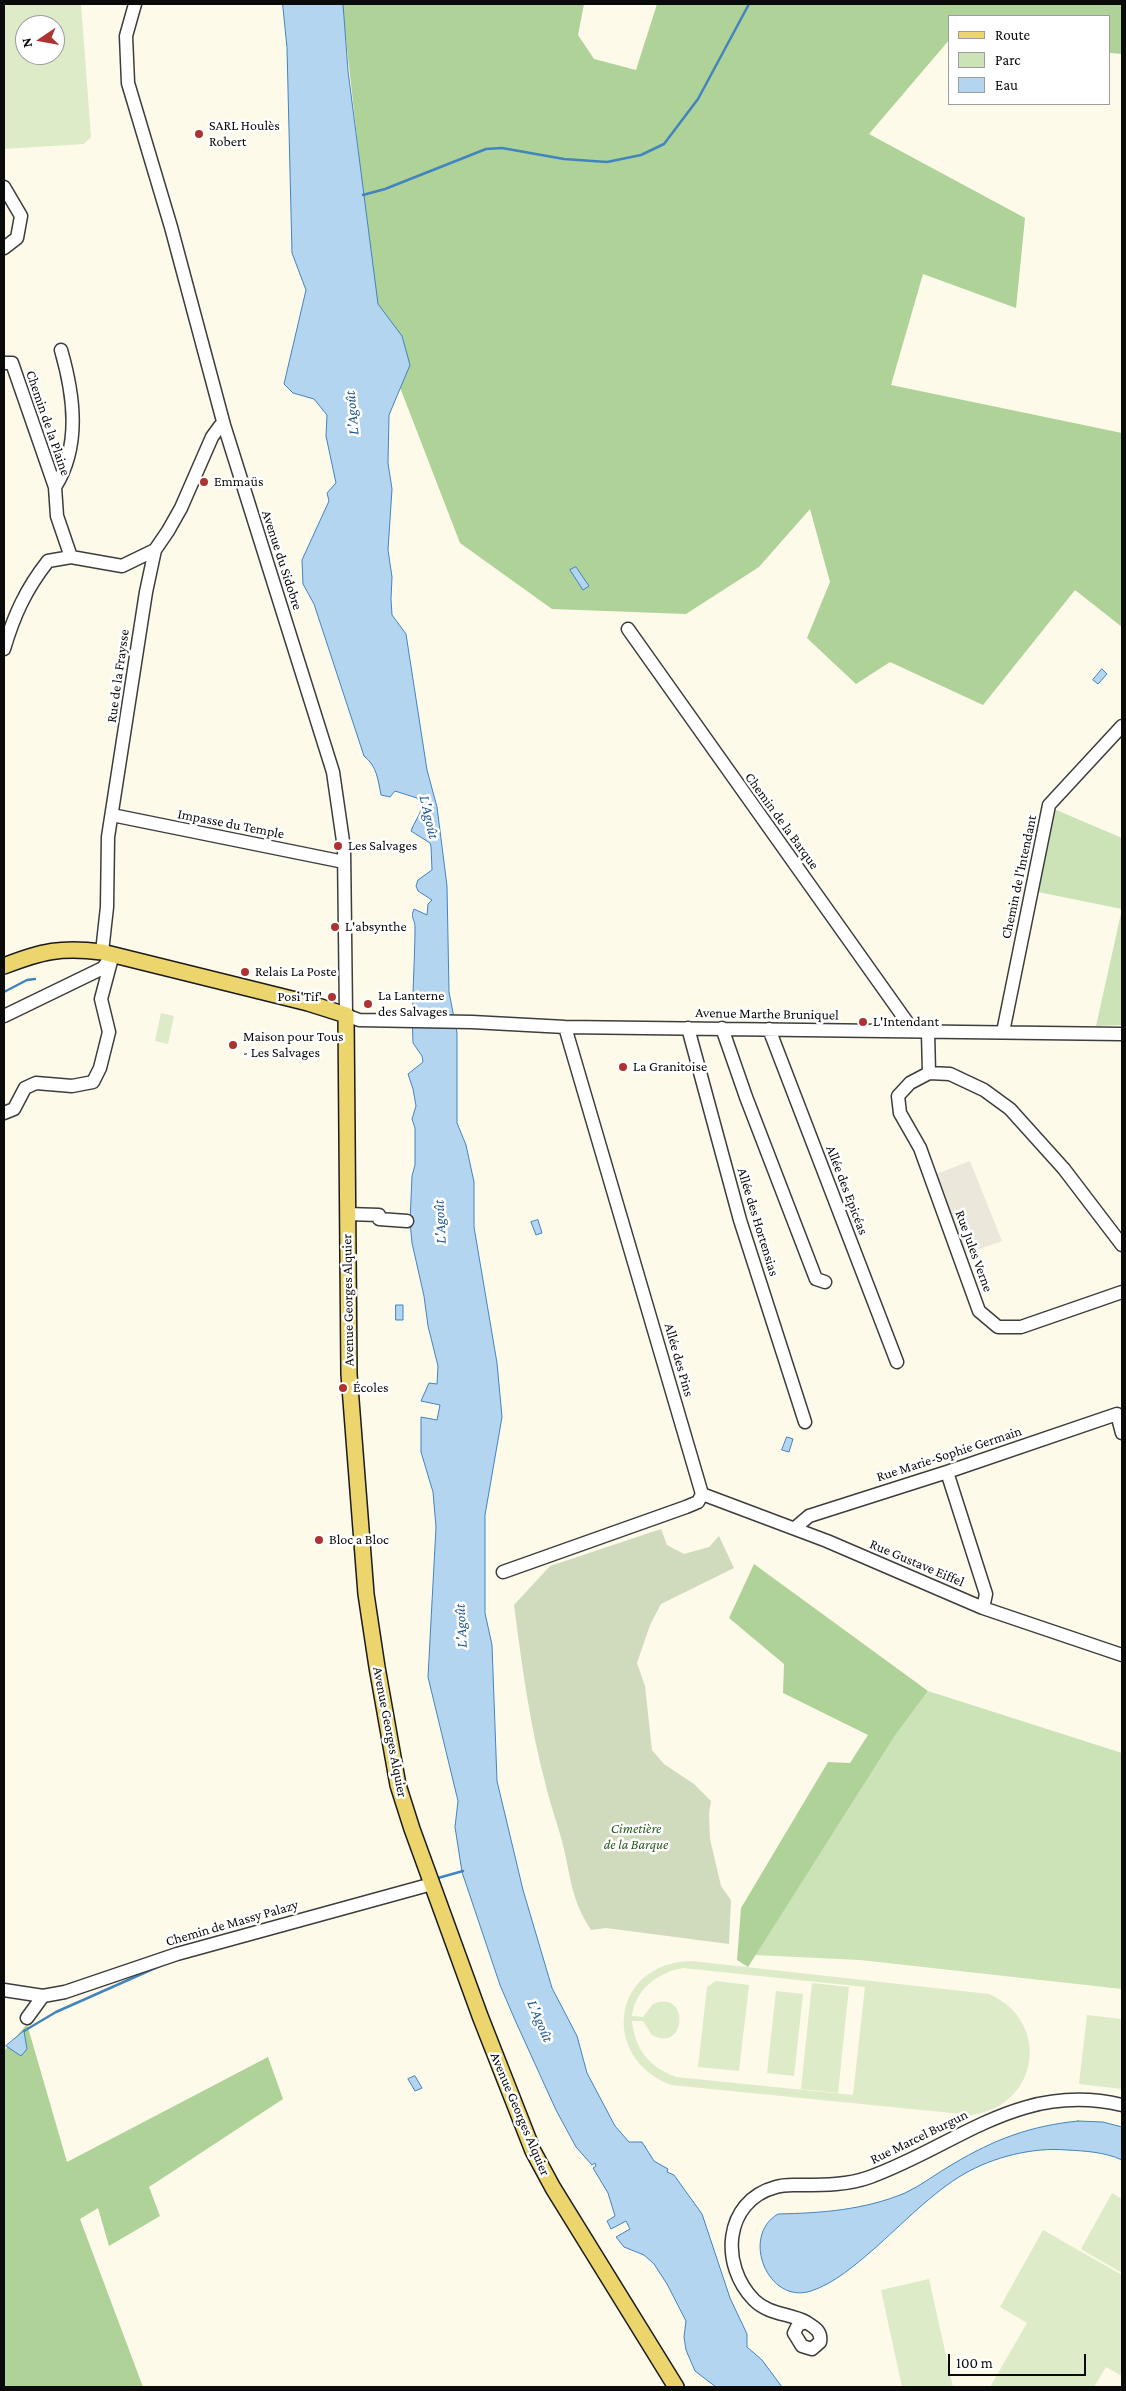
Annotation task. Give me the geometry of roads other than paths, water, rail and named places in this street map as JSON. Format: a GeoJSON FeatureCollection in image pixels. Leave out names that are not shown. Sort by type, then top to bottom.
{"type":"FeatureCollection","features":[{"type":"Feature","properties":{"kind":"main road"},"geometry":{"type":"LineString","coordinates":[[4,966],[39,953],[69,948],[308,1002],[346,1015]]}},
{"type":"Feature","properties":{"kind":"main road","name":"Avenue Georges Alquier"},"geometry":{"type":"LineString","coordinates":[[346,1015],[349,1374],[366,1594],[388,1739],[398,1785],[476,2007],[533,2151],[553,2188],[676,2387]]}},
{"type":"Feature","properties":{"kind":"street"},"geometry":{"type":"LineString","coordinates":[[135,4],[130,45],[140,123]]}},
{"type":"Feature","properties":{"kind":"street"},"geometry":{"type":"LineString","coordinates":[[135,4],[126,36],[126,62],[128,83],[140,123]]}},
{"type":"Feature","properties":{"kind":"street"},"geometry":{"type":"LineString","coordinates":[[132,56],[141,4]]}},
{"type":"Feature","properties":{"kind":"street","name":"Avenue du Sidobre"},"geometry":{"type":"LineString","coordinates":[[140,123],[172,227],[224,425],[333,772],[340,809],[344,862],[346,1015]]}},
{"type":"Feature","properties":{"kind":"street"},"geometry":{"type":"LineString","coordinates":[[4,187],[22,216],[17,238],[4,248]]}},
{"type":"Feature","properties":{"kind":"street"},"geometry":{"type":"LineString","coordinates":[[55,487],[63,473],[72,441],[73,403],[61,350]]}},
{"type":"Feature","properties":{"kind":"street","name":"Chemin de la Plaine"},"geometry":{"type":"LineString","coordinates":[[4,363],[12,363],[55,487],[57,516],[71,557]]}},
{"type":"Feature","properties":{"kind":"street","name":"Rue de la Fraysse"},"geometry":{"type":"LineString","coordinates":[[4,1113],[14,1110],[25,1088],[36,1083],[72,1086],[93,1082],[100,1068],[109,1032],[101,999],[108,958],[108,837],[139,626],[155,550],[181,508],[212,437],[220,426],[224,425]]}},
{"type":"Feature","properties":{"kind":"street"},"geometry":{"type":"LineString","coordinates":[[4,649],[14,615],[34,579],[48,561],[71,557],[122,566],[155,550]]}},
{"type":"Feature","properties":{"kind":"street","name":"Chemin de la Barque"},"geometry":{"type":"LineString","coordinates":[[628,629],[907,1022],[906,1031]]}},
{"type":"Feature","properties":{"kind":"street","name":"Chemin de l'Intendant"},"geometry":{"type":"LineString","coordinates":[[1003,1032],[1049,805],[1122,726]]}},
{"type":"Feature","properties":{"kind":"street","name":"Impasse du Temple"},"geometry":{"type":"LineString","coordinates":[[112,815],[344,862]]}},
{"type":"Feature","properties":{"kind":"street"},"geometry":{"type":"LineString","coordinates":[[4,1016],[103,968],[108,958]]}},
{"type":"Feature","properties":{"kind":"street","name":"Avenue Marthe Bruniquel"},"geometry":{"type":"LineString","coordinates":[[346,1015],[359,1020],[472,1022],[565,1028],[722,1028],[1122,1034]]}},
{"type":"Feature","properties":{"kind":"street","name":"Allée des Pins"},"geometry":{"type":"LineString","coordinates":[[565,1028],[702,1494]]}},
{"type":"Feature","properties":{"kind":"street","name":"Allée des Hortensias"},"geometry":{"type":"LineString","coordinates":[[688,1028],[740,1220],[805,1422]]}},
{"type":"Feature","properties":{"kind":"street"},"geometry":{"type":"LineString","coordinates":[[722,1028],[746,1097],[816,1279],[825,1282]]}},
{"type":"Feature","properties":{"kind":"street","name":"Allée des Epicéas"},"geometry":{"type":"LineString","coordinates":[[769,1029],[897,1362]]}},
{"type":"Feature","properties":{"kind":"street"},"geometry":{"type":"LineString","coordinates":[[928,1032],[930,1073],[950,1074],[984,1090],[1010,1109],[1064,1169],[1122,1245]]}},
{"type":"Feature","properties":{"kind":"street","name":"Rue Jules Verne"},"geometry":{"type":"LineString","coordinates":[[930,1073],[910,1083],[898,1096],[900,1113],[920,1148],[979,1311],[998,1327],[1022,1327],[1122,1292]]}},
{"type":"Feature","properties":{"kind":"street"},"geometry":{"type":"LineString","coordinates":[[347,1214],[380,1215],[380,1219],[407,1221]]}},
{"type":"Feature","properties":{"kind":"street","name":"Rue Marie-Sophie Germain"},"geometry":{"type":"LineString","coordinates":[[795,1528],[809,1516],[948,1472],[1117,1414],[1122,1433]]}},
{"type":"Feature","properties":{"kind":"street"},"geometry":{"type":"LineString","coordinates":[[948,1472],[986,1594],[983,1608]]}},
{"type":"Feature","properties":{"kind":"street"},"geometry":{"type":"LineString","coordinates":[[503,1572],[686,1507],[698,1502],[702,1494]]}},
{"type":"Feature","properties":{"kind":"street","name":"Rue Gustave Eiffel"},"geometry":{"type":"LineString","coordinates":[[702,1494],[795,1528],[983,1608],[1122,1655]]}},
{"type":"Feature","properties":{"kind":"street","name":"Chemin de Massy Palazy"},"geometry":{"type":"LineString","coordinates":[[43,1996],[90,1985],[177,1954],[432,1884]]}},
{"type":"Feature","properties":{"kind":"street"},"geometry":{"type":"LineString","coordinates":[[4,1990],[43,1996],[27,2018]]}},
{"type":"Feature","properties":{"kind":"street","name":"Rue Marcel Burgun"},"geometry":{"type":"LineString","coordinates":[[779,2315],[790,2316],[806,2322],[817,2329],[820,2335],[820,2342],[815,2347],[808,2349],[802,2346],[779,2315],[755,2302],[746,2291],[733,2264],[731,2248],[732,2231],[737,2217],[748,2203],[760,2194],[775,2187],[830,2184],[867,2178],[903,2164],[974,2127],[1025,2107],[1052,2100],[1080,2099],[1122,2105]]}},
{"type":"Feature","properties":{"kind":"street"},"geometry":{"type":"LineString","coordinates":[[794,2333],[798,2325],[806,2322]]}},
{"type":"Feature","properties":{"kind":"water","name":"L'Agoût"},"geometry":{"type":"Polygon","coordinates":[[[283,4],[343,4],[348,71],[378,304],[402,336],[410,365],[389,415],[388,463],[392,489],[388,550],[392,577],[391,599],[392,615],[406,634],[427,770],[437,807],[447,886],[449,992],[457,1033],[457,1123],[466,1145],[474,1182],[474,1227],[497,1363],[502,1417],[485,1515],[485,1613],[492,1645],[497,1781],[523,1890],[552,1988],[577,2036],[587,2073],[615,2126],[629,2142],[642,2142],[654,2161],[668,2169],[667,2172],[674,2175],[702,2214],[730,2298],[747,2334],[747,2347],[762,2360],[782,2387],[716,2387],[695,2371],[686,2350],[684,2337],[686,2321],[667,2284],[654,2264],[644,2255],[624,2247],[616,2237],[630,2229],[626,2221],[611,2229],[607,2221],[615,2216],[608,2193],[593,2168],[596,2166],[595,2163],[592,2165],[576,2147],[556,2110],[515,2020],[500,1985],[462,1872],[455,1827],[458,1801],[428,1677],[436,1527],[433,1492],[421,1452],[421,1417],[437,1420],[440,1405],[421,1401],[429,1383],[437,1384],[438,1366],[428,1326],[424,1296],[412,1243],[410,1222],[412,1176],[415,1165],[415,1128],[412,1119],[416,1106],[408,1074],[423,1062],[422,1056],[413,1043],[415,927],[412,914],[414,909],[427,915],[428,904],[432,900],[418,891],[416,886],[418,880],[432,870],[431,846],[430,843],[411,831],[422,806],[417,798],[395,791],[390,797],[381,795],[378,779],[372,764],[364,756],[314,604],[303,584],[302,560],[329,501],[327,493],[336,483],[326,436],[327,415],[314,399],[293,393],[284,384],[306,290],[292,253],[287,48],[283,4]]]}},
{"type":"Feature","properties":{"kind":"water"},"geometry":{"type":"Polygon","coordinates":[[[576,567],[589,586],[583,590],[570,570],[576,567]]]}},
{"type":"Feature","properties":{"kind":"water"},"geometry":{"type":"Polygon","coordinates":[[[1102,669],[1107,674],[1098,684],[1093,680],[1102,669]]]}},
{"type":"Feature","properties":{"kind":"water"},"geometry":{"type":"Polygon","coordinates":[[[538,1220],[542,1233],[536,1235],[531,1222],[538,1220]]]}},
{"type":"Feature","properties":{"kind":"water"},"geometry":{"type":"Polygon","coordinates":[[[396,1305],[403,1305],[403,1320],[396,1320],[396,1305]]]}},
{"type":"Feature","properties":{"kind":"water"},"geometry":{"type":"Polygon","coordinates":[[[787,1437],[793,1439],[789,1452],[782,1450],[787,1437]]]}},
{"type":"Feature","properties":{"kind":"water"},"geometry":{"type":"Polygon","coordinates":[[[24,2031],[27,2049],[21,2056],[6,2046],[24,2031]]]}},
{"type":"Feature","properties":{"kind":"water"},"geometry":{"type":"Polygon","coordinates":[[[415,2076],[422,2088],[415,2091],[408,2079],[415,2076]]]}},
{"type":"Feature","properties":{"kind":"water"},"geometry":{"type":"Polygon","coordinates":[[[1078,2121],[1103,2122],[1122,2127],[1122,2160],[1095,2152],[1054,2149],[1014,2154],[975,2168],[953,2181],[929,2199],[852,2267],[820,2288],[811,2291],[796,2293],[782,2288],[772,2279],[764,2266],[760,2252],[761,2237],[767,2224],[778,2214],[843,2210],[890,2199],[911,2190],[968,2155],[998,2141],[1044,2126],[1078,2121]]]}},
{"type":"Feature","properties":{"kind":"waterway"},"geometry":{"type":"LineString","coordinates":[[363,195],[385,189],[486,149],[502,148],[564,159],[607,162],[641,155],[664,144],[698,99],[749,4]]}},
{"type":"Feature","properties":{"kind":"waterway"},"geometry":{"type":"LineString","coordinates":[[4,992],[27,980],[35,979]]}},
{"type":"Feature","properties":{"kind":"waterway"},"geometry":{"type":"LineString","coordinates":[[438,1878],[463,1871]]}},
{"type":"Feature","properties":{"kind":"waterway"},"geometry":{"type":"LineString","coordinates":[[24,2031],[56,2012],[162,1965]]}},
{"type":"Feature","properties":{"kind":"place","name":"SARL Houlès Robert"},"geometry":{"type":"Point","coordinates":[199,134]}},
{"type":"Feature","properties":{"kind":"place","name":"Emmaüs"},"geometry":{"type":"Point","coordinates":[204,482]}},
{"type":"Feature","properties":{"kind":"place","name":"Les Salvages"},"geometry":{"type":"Point","coordinates":[338,846]}},
{"type":"Feature","properties":{"kind":"place","name":"L'absynthe"},"geometry":{"type":"Point","coordinates":[335,927]}},
{"type":"Feature","properties":{"kind":"place","name":"Relais La Poste"},"geometry":{"type":"Point","coordinates":[245,972]}},
{"type":"Feature","properties":{"kind":"place","name":"Posi'Tif'"},"geometry":{"type":"Point","coordinates":[332,997]}},
{"type":"Feature","properties":{"kind":"place","name":"La Lanterne des Salvages"},"geometry":{"type":"Point","coordinates":[368,1004]}},
{"type":"Feature","properties":{"kind":"place","name":"L'Intendant"},"geometry":{"type":"Point","coordinates":[863,1022]}},
{"type":"Feature","properties":{"kind":"place","name":"Maison pour Tous - Les Salvages"},"geometry":{"type":"Point","coordinates":[233,1045]}},
{"type":"Feature","properties":{"kind":"place","name":"La Granitoise"},"geometry":{"type":"Point","coordinates":[623,1067]}},
{"type":"Feature","properties":{"kind":"place","name":"Écoles"},"geometry":{"type":"Point","coordinates":[343,1388]}},
{"type":"Feature","properties":{"kind":"place","name":"Bloc a Bloc"},"geometry":{"type":"Point","coordinates":[319,1540]}},
{"type":"Feature","properties":{"kind":"park label","name":"Cimetière de la Barque"},"geometry":{"type":"Point","coordinates":[636,1838]}}]}
